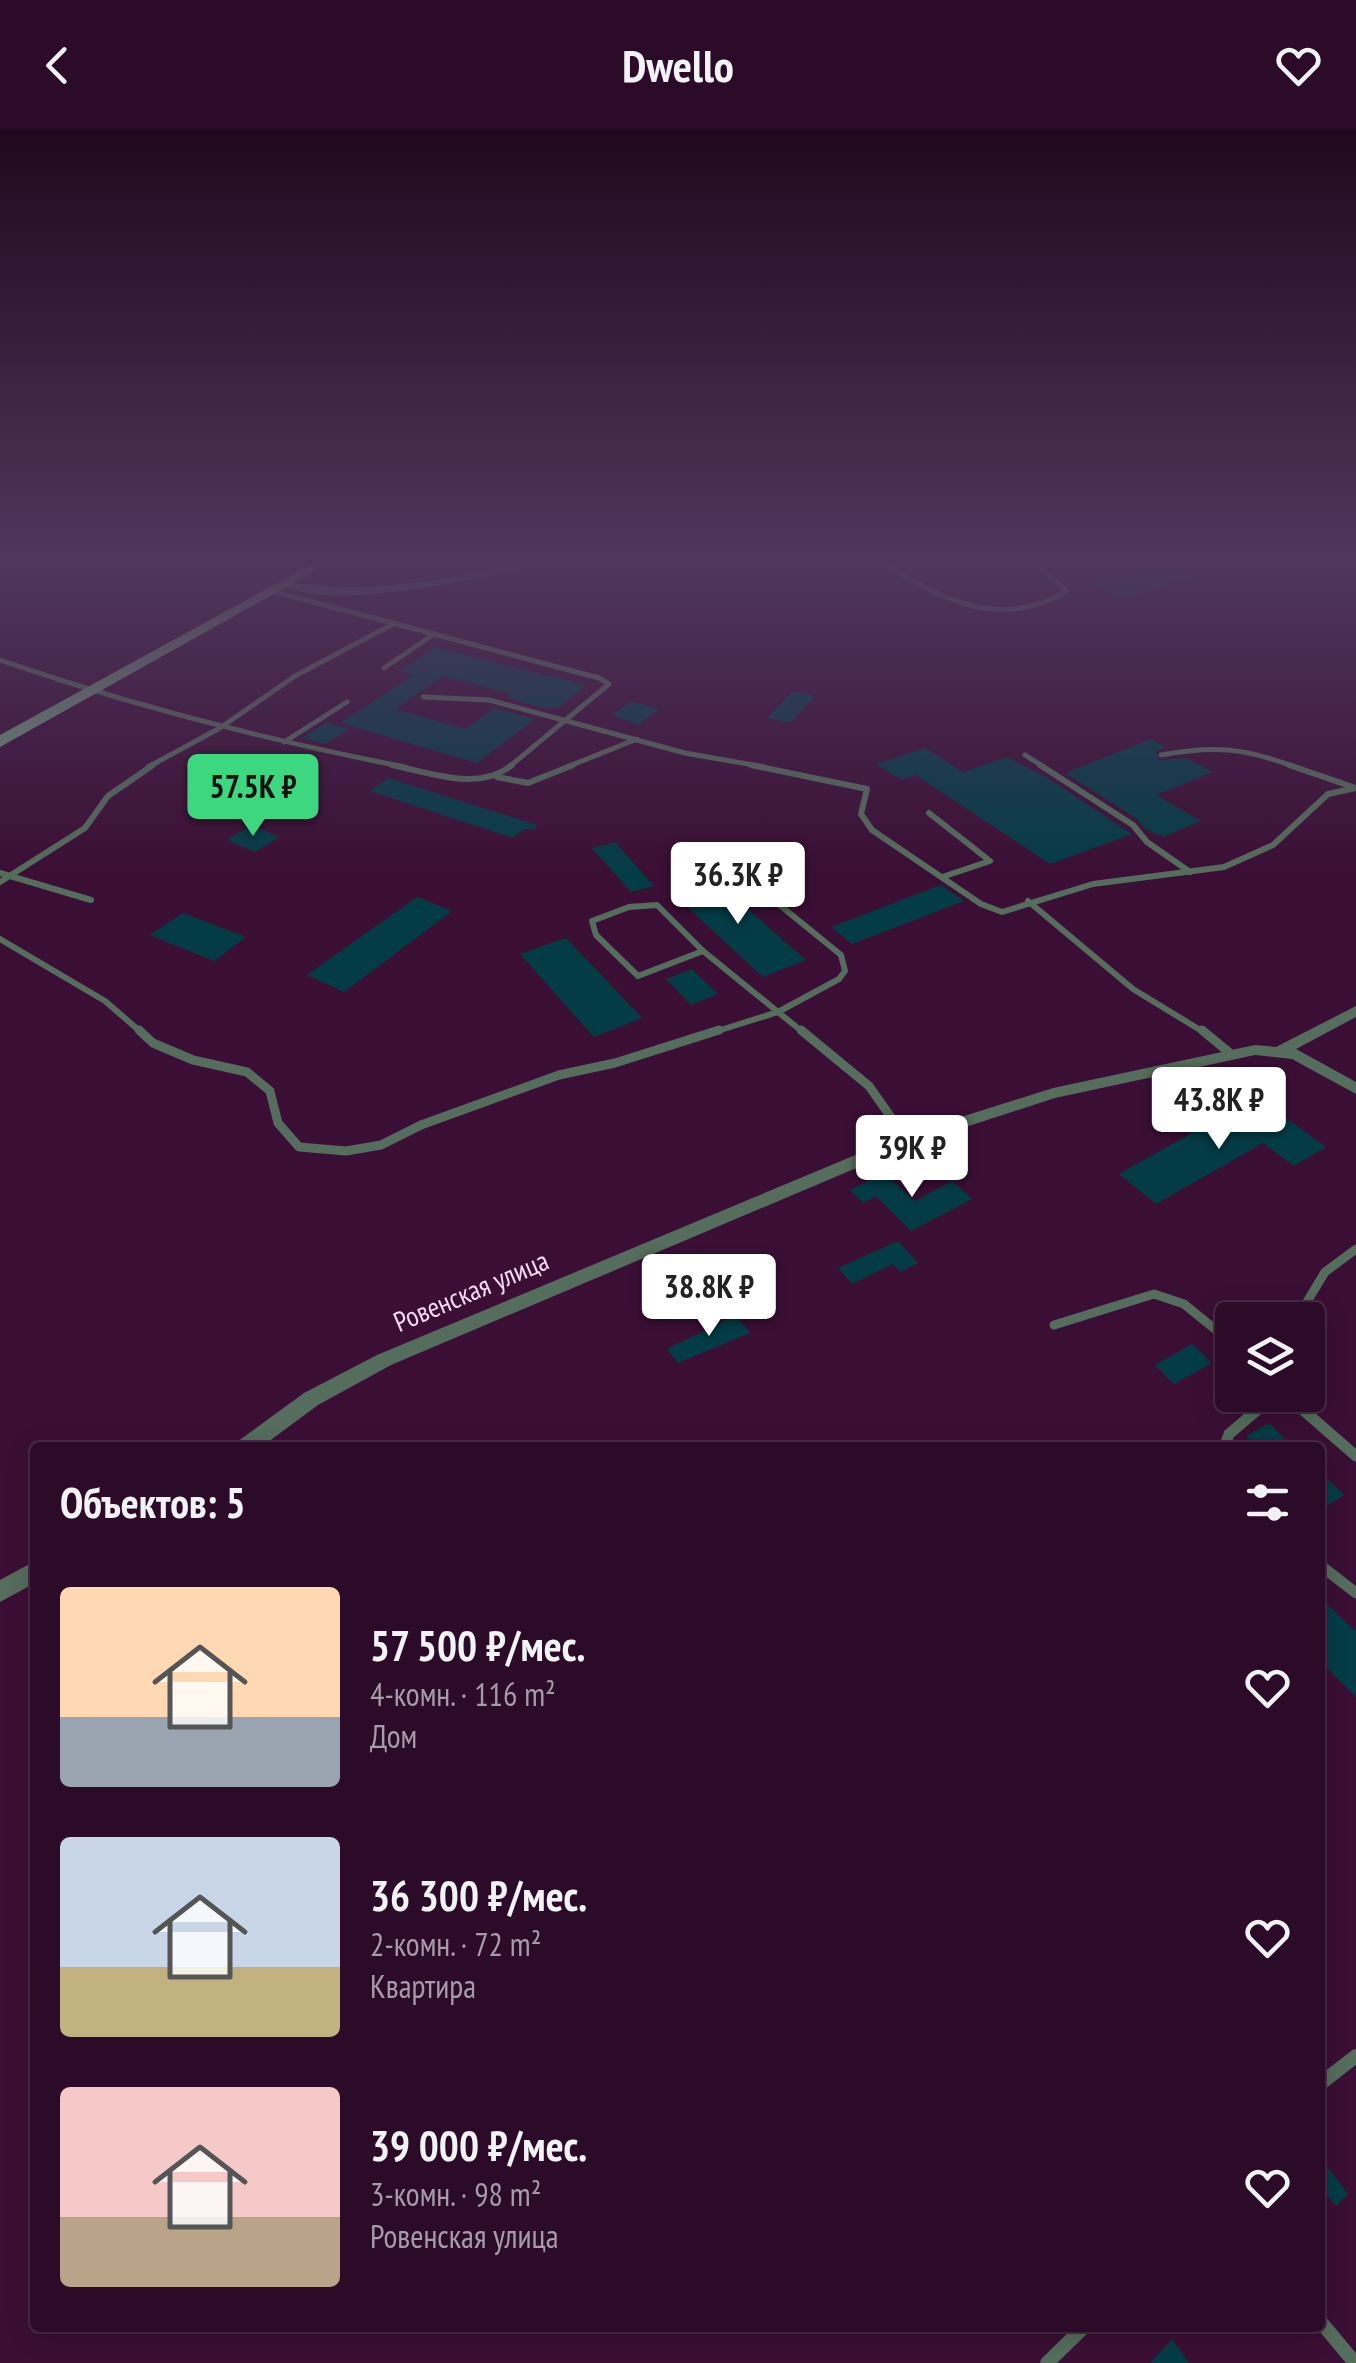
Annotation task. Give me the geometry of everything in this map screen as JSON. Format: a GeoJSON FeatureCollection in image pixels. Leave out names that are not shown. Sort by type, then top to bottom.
{"type":"FeatureCollection","features":[{"type":"Feature","properties":{"kind":"main road"},"geometry":{"type":"LineString","coordinates":[[0,742],[141,663]]}},
{"type":"Feature","properties":{"kind":"street","name":"Ровенская улица"},"geometry":{"type":"LineString","coordinates":[[252,1442],[311,1400],[384,1360],[907,1140],[1053,1093],[1231,1054],[1280,1051],[1356,1011]]}},
{"type":"Feature","properties":{"kind":"street"},"geometry":{"type":"LineString","coordinates":[[1280,1051],[1310,1060],[1356,1089]]}},
{"type":"Feature","properties":{"kind":"street"},"geometry":{"type":"LineString","coordinates":[[0,1592],[30,1574]]}},
{"type":"Feature","properties":{"kind":"lane"},"geometry":{"type":"LineString","coordinates":[[9,663],[220,728],[433,776],[473,781],[498,777],[522,784],[531,782],[638,739]]}},
{"type":"Feature","properties":{"kind":"lane"},"geometry":{"type":"LineString","coordinates":[[0,882],[85,828],[108,796],[142,771],[220,728],[318,663]]}},
{"type":"Feature","properties":{"kind":"lane"},"geometry":{"type":"LineString","coordinates":[[384,668],[391,663]]}},
{"type":"Feature","properties":{"kind":"lane"},"geometry":{"type":"LineString","coordinates":[[498,777],[608,689],[605,681],[540,663]]}},
{"type":"Feature","properties":{"kind":"lane"},"geometry":{"type":"LineString","coordinates":[[423,697],[489,700],[702,757],[863,786],[867,792],[862,814],[865,822],[914,861],[945,876],[981,904],[1002,912],[1092,884],[1224,867],[1273,845],[1328,794],[1356,788]]}},
{"type":"Feature","properties":{"kind":"lane"},"geometry":{"type":"LineString","coordinates":[[284,742],[347,702]]}},
{"type":"Feature","properties":{"kind":"lane"},"geometry":{"type":"LineString","coordinates":[[1160,754],[1214,747],[1259,753],[1324,780],[1356,788]]}},
{"type":"Feature","properties":{"kind":"lane"},"geometry":{"type":"LineString","coordinates":[[1025,755],[1133,825],[1147,842],[1190,872]]}},
{"type":"Feature","properties":{"kind":"lane"},"geometry":{"type":"LineString","coordinates":[[929,813],[990,861],[945,876]]}},
{"type":"Feature","properties":{"kind":"lane"},"geometry":{"type":"LineString","coordinates":[[0,939],[105,1001],[154,1043],[194,1060],[247,1072],[270,1091],[278,1123],[299,1147],[346,1152],[382,1145],[421,1125],[558,1075],[615,1063],[778,1012],[839,979],[846,963],[841,955],[739,872]]}},
{"type":"Feature","properties":{"kind":"lane"},"geometry":{"type":"LineString","coordinates":[[0,873],[91,900]]}},
{"type":"Feature","properties":{"kind":"lane"},"geometry":{"type":"LineString","coordinates":[[1028,901],[1132,989],[1192,1022],[1231,1054]]}},
{"type":"Feature","properties":{"kind":"lane"},"geometry":{"type":"LineString","coordinates":[[702,951],[638,976],[596,935],[592,921],[628,907],[657,905],[702,951],[868,1086],[907,1140]]}},
{"type":"Feature","properties":{"kind":"lane"},"geometry":{"type":"LineString","coordinates":[[1306,1302],[1324,1272],[1356,1249]]}},
{"type":"Feature","properties":{"kind":"lane"},"geometry":{"type":"LineString","coordinates":[[1054,1325],[1154,1294],[1184,1304],[1215,1329]]}},
{"type":"Feature","properties":{"kind":"lane"},"geometry":{"type":"LineString","coordinates":[[1226,1442],[1229,1434],[1255,1412]]}},
{"type":"Feature","properties":{"kind":"lane"},"geometry":{"type":"LineString","coordinates":[[1306,1412],[1356,1456]]}},
{"type":"Feature","properties":{"kind":"lane"},"geometry":{"type":"LineString","coordinates":[[1325,1569],[1356,1593]]}},
{"type":"Feature","properties":{"kind":"lane"},"geometry":{"type":"LineString","coordinates":[[1325,2080],[1356,2056]]}},
{"type":"Feature","properties":{"kind":"lane"},"geometry":{"type":"LineString","coordinates":[[1325,2327],[1356,2363]]}},
{"type":"Feature","properties":{"kind":"lane"},"geometry":{"type":"LineString","coordinates":[[1047,2363],[1079,2332]]}},
{"type":"Feature","properties":{"kind":"building"},"geometry":{"type":"Polygon","coordinates":[[[410,663],[500,663],[587,685],[559,707],[547,709],[506,698],[512,694],[444,676],[395,709],[465,729],[494,708],[535,719],[477,763],[340,723],[414,675],[399,670],[410,663]]]}},
{"type":"Feature","properties":{"kind":"building"},"geometry":{"type":"Polygon","coordinates":[[[793,691],[815,696],[790,723],[767,718],[793,691]]]}},
{"type":"Feature","properties":{"kind":"building"},"geometry":{"type":"Polygon","coordinates":[[[631,701],[659,709],[638,725],[612,715],[631,701]]]}},
{"type":"Feature","properties":{"kind":"building"},"geometry":{"type":"Polygon","coordinates":[[[327,722],[349,729],[326,744],[302,738],[327,722]]]}},
{"type":"Feature","properties":{"kind":"building"},"geometry":{"type":"Polygon","coordinates":[[[1151,739],[1167,748],[1156,751],[1158,760],[1186,758],[1213,772],[1156,795],[1201,821],[1163,837],[1145,829],[1137,819],[1065,773],[1151,739]]]}},
{"type":"Feature","properties":{"kind":"building"},"geometry":{"type":"Polygon","coordinates":[[[925,748],[963,772],[1007,757],[1049,779],[1132,834],[1050,864],[916,775],[902,780],[876,764],[925,748]]]}},
{"type":"Feature","properties":{"kind":"building"},"geometry":{"type":"Polygon","coordinates":[[[207,764],[279,785],[261,798],[202,780],[207,764]]]}},
{"type":"Feature","properties":{"kind":"building"},"geometry":{"type":"Polygon","coordinates":[[[388,778],[537,825],[536,829],[524,829],[513,838],[370,791],[388,778]]]}},
{"type":"Feature","properties":{"kind":"building"},"geometry":{"type":"Polygon","coordinates":[[[252,825],[279,837],[255,852],[227,840],[252,825]]]}},
{"type":"Feature","properties":{"kind":"building"},"geometry":{"type":"Polygon","coordinates":[[[615,842],[654,886],[631,892],[592,848],[615,842]]]}},
{"type":"Feature","properties":{"kind":"building"},"geometry":{"type":"Polygon","coordinates":[[[711,877],[806,960],[763,977],[670,891],[711,877]]]}},
{"type":"Feature","properties":{"kind":"building"},"geometry":{"type":"Polygon","coordinates":[[[941,885],[964,901],[852,944],[831,927],[941,885]]]}},
{"type":"Feature","properties":{"kind":"building"},"geometry":{"type":"Polygon","coordinates":[[[417,897],[452,911],[344,992],[307,975],[417,897]]]}},
{"type":"Feature","properties":{"kind":"building"},"geometry":{"type":"Polygon","coordinates":[[[183,913],[246,937],[214,961],[150,935],[183,913]]]}},
{"type":"Feature","properties":{"kind":"building"},"geometry":{"type":"Polygon","coordinates":[[[566,938],[642,1018],[594,1037],[520,954],[566,938]]]}},
{"type":"Feature","properties":{"kind":"building"},"geometry":{"type":"Polygon","coordinates":[[[692,969],[718,994],[691,1005],[666,979],[692,969]]]}},
{"type":"Feature","properties":{"kind":"building"},"geometry":{"type":"Polygon","coordinates":[[[1266,1104],[1326,1147],[1294,1166],[1263,1143],[1156,1204],[1119,1174],[1210,1123],[1219,1130],[1266,1104]]]}},
{"type":"Feature","properties":{"kind":"building"},"geometry":{"type":"Polygon","coordinates":[[[884,1173],[915,1201],[952,1181],[972,1199],[911,1231],[876,1196],[863,1203],[850,1190],[884,1173]]]}},
{"type":"Feature","properties":{"kind":"building"},"geometry":{"type":"Polygon","coordinates":[[[898,1241],[918,1263],[900,1272],[893,1264],[852,1284],[838,1268],[898,1241]]]}},
{"type":"Feature","properties":{"kind":"building"},"geometry":{"type":"Polygon","coordinates":[[[736,1315],[750,1333],[678,1363],[667,1349],[736,1315]]]}},
{"type":"Feature","properties":{"kind":"building"},"geometry":{"type":"Polygon","coordinates":[[[1192,1344],[1212,1363],[1174,1384],[1155,1365],[1192,1344]]]}},
{"type":"Feature","properties":{"kind":"building"},"geometry":{"type":"Polygon","coordinates":[[[1269,1423],[1288,1442],[1252,1442],[1246,1436],[1269,1423]]]}},
{"type":"Feature","properties":{"kind":"building"},"geometry":{"type":"Polygon","coordinates":[[[1325,1477],[1344,1495],[1325,1507],[1325,1477]]]}},
{"type":"Feature","properties":{"kind":"building"},"geometry":{"type":"Polygon","coordinates":[[[1325,1602],[1356,1632],[1356,1697],[1325,1666],[1325,1602]]]}},
{"type":"Feature","properties":{"kind":"building"},"geometry":{"type":"Polygon","coordinates":[[[1325,2164],[1348,2194],[1336,2206],[1325,2192],[1325,2164]]]}},
{"type":"Feature","properties":{"kind":"building"},"geometry":{"type":"Polygon","coordinates":[[[1172,2339],[1189,2363],[1150,2363],[1172,2339]]]}}]}
